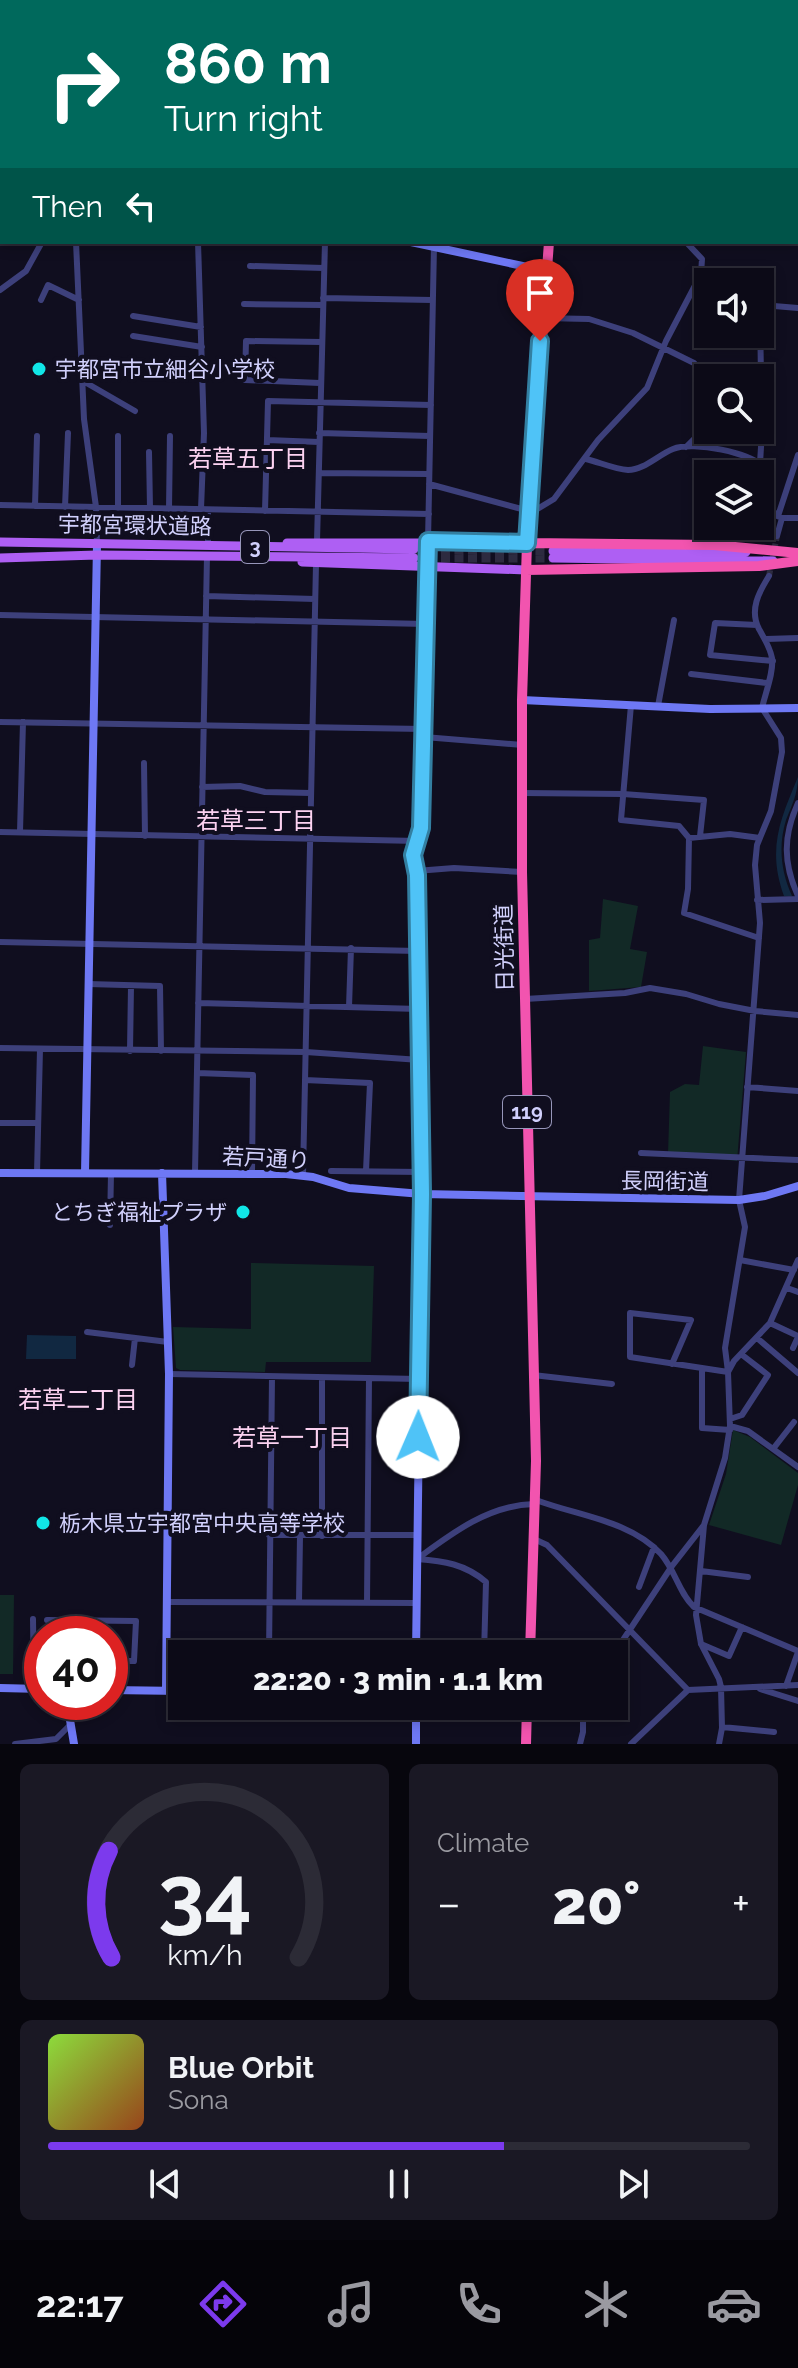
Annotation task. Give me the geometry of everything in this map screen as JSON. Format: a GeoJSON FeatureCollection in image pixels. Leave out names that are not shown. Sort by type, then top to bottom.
{"type":"FeatureCollection","features":[{"type":"Feature","properties":{"kind":"highway","name":"日光街道"},"geometry":{"type":"LineString","coordinates":[[530,1640],[536,1502],[522,872],[522,700],[527,543],[549,244]]}},
{"type":"Feature","properties":{"kind":"highway"},"geometry":{"type":"LineString","coordinates":[[527,543],[714,545],[794,557]]}},
{"type":"Feature","properties":{"kind":"highway"},"geometry":{"type":"LineString","coordinates":[[526,570],[759,566],[794,557]]}},
{"type":"Feature","properties":{"kind":"highway"},"geometry":{"type":"LineString","coordinates":[[526,1744],[527,1720]]}},
{"type":"Feature","properties":{"kind":"main road","name":"3"},"geometry":{"type":"LineString","coordinates":[[269,548],[290,542],[317,541],[527,543]]}},
{"type":"Feature","properties":{"kind":"main road","name":"宇都宮環状道路"},"geometry":{"type":"LineString","coordinates":[[0,542],[97,550],[269,548],[414,554],[284,557],[208,551]]}},
{"type":"Feature","properties":{"kind":"main road","name":"宇都宮環状道路"},"geometry":{"type":"LineString","coordinates":[[0,558],[97,550]]}},
{"type":"Feature","properties":{"kind":"main road"},"geometry":{"type":"LineString","coordinates":[[553,554],[794,557]]}},
{"type":"Feature","properties":{"kind":"main road","name":"3"},"geometry":{"type":"LineString","coordinates":[[284,557],[316,564],[526,570]]}},
{"type":"Feature","properties":{"kind":"street"},"geometry":{"type":"LineString","coordinates":[[0,290],[26,271],[41,244]]}},
{"type":"Feature","properties":{"kind":"street"},"geometry":{"type":"LineString","coordinates":[[76,244],[84,419],[96,507],[97,550],[85,1173]]}},
{"type":"Feature","properties":{"kind":"street"},"geometry":{"type":"LineString","coordinates":[[195,1173],[208,551],[198,244]]}},
{"type":"Feature","properties":{"kind":"street"},"geometry":{"type":"LineString","coordinates":[[317,541],[325,244]]}},
{"type":"Feature","properties":{"kind":"street"},"geometry":{"type":"LineString","coordinates":[[422,244],[546,271]]}},
{"type":"Feature","properties":{"kind":"street"},"geometry":{"type":"LineString","coordinates":[[688,244],[702,259],[701,268]]}},
{"type":"Feature","properties":{"kind":"street"},"geometry":{"type":"LineString","coordinates":[[416,1640],[422,1172],[416,871],[413,855],[421,828],[434,246]]}},
{"type":"Feature","properties":{"kind":"street"},"geometry":{"type":"LineString","coordinates":[[250,266],[324,268]]}},
{"type":"Feature","properties":{"kind":"street"},"geometry":{"type":"LineString","coordinates":[[41,300],[48,285],[79,300]]}},
{"type":"Feature","properties":{"kind":"street"},"geometry":{"type":"LineString","coordinates":[[429,484],[529,512],[554,499],[598,440],[647,388],[694,288]]}},
{"type":"Feature","properties":{"kind":"street"},"geometry":{"type":"LineString","coordinates":[[244,304],[432,300]]}},
{"type":"Feature","properties":{"kind":"street"},"geometry":{"type":"LineString","coordinates":[[774,306],[798,308]]}},
{"type":"Feature","properties":{"kind":"street"},"geometry":{"type":"LineString","coordinates":[[133,316],[201,327]]}},
{"type":"Feature","properties":{"kind":"street"},"geometry":{"type":"LineString","coordinates":[[542,318],[602,322],[633,333],[695,364]]}},
{"type":"Feature","properties":{"kind":"street"},"geometry":{"type":"LineString","coordinates":[[133,336],[202,347]]}},
{"type":"Feature","properties":{"kind":"street"},"geometry":{"type":"LineString","coordinates":[[320,383],[245,380],[246,341],[322,342]]}},
{"type":"Feature","properties":{"kind":"street"},"geometry":{"type":"LineString","coordinates":[[83,381],[135,411]]}},
{"type":"Feature","properties":{"kind":"street"},"geometry":{"type":"LineString","coordinates":[[265,511],[268,401],[431,405]]}},
{"type":"Feature","properties":{"kind":"street"},"geometry":{"type":"LineString","coordinates":[[65,507],[68,433]]}},
{"type":"Feature","properties":{"kind":"street"},"geometry":{"type":"LineString","coordinates":[[319,433],[430,436]]}},
{"type":"Feature","properties":{"kind":"street"},"geometry":{"type":"LineString","coordinates":[[35,506],[37,436]]}},
{"type":"Feature","properties":{"kind":"street"},"geometry":{"type":"LineString","coordinates":[[118,436],[118,508]]}},
{"type":"Feature","properties":{"kind":"street"},"geometry":{"type":"LineString","coordinates":[[169,509],[170,436]]}},
{"type":"Feature","properties":{"kind":"street"},"geometry":{"type":"LineString","coordinates":[[686,447],[694,439]]}},
{"type":"Feature","properties":{"kind":"street"},"geometry":{"type":"LineString","coordinates":[[267,440],[319,442]]}},
{"type":"Feature","properties":{"kind":"street"},"geometry":{"type":"LineString","coordinates":[[586,459],[627,470],[637,469],[676,448],[686,447],[740,453],[754,460]]}},
{"type":"Feature","properties":{"kind":"street"},"geometry":{"type":"LineString","coordinates":[[149,452],[150,508]]}},
{"type":"Feature","properties":{"kind":"street"},"geometry":{"type":"LineString","coordinates":[[777,536],[798,455]]}},
{"type":"Feature","properties":{"kind":"street"},"geometry":{"type":"LineString","coordinates":[[319,473],[429,474]]}},
{"type":"Feature","properties":{"kind":"street"},"geometry":{"type":"LineString","coordinates":[[0,505],[429,514]]}},
{"type":"Feature","properties":{"kind":"street"},"geometry":{"type":"LineString","coordinates":[[774,513],[780,517],[798,518]]}},
{"type":"Feature","properties":{"kind":"street"},"geometry":{"type":"LineString","coordinates":[[303,1175],[316,564]]}},
{"type":"Feature","properties":{"kind":"street"},"geometry":{"type":"LineString","coordinates":[[719,1744],[722,1727],[721,1687],[701,1644],[698,1609],[704,1525],[725,1458],[730,1425],[725,1348],[745,1227],[739,1200],[759,938],[755,865],[760,838],[771,811],[782,752],[781,738],[762,708],[773,661],[766,639],[757,625],[755,605],[758,593],[769,576]]}},
{"type":"Feature","properties":{"kind":"street"},"geometry":{"type":"LineString","coordinates":[[206,596],[315,599]]}},
{"type":"Feature","properties":{"kind":"street"},"geometry":{"type":"LineString","coordinates":[[0,615],[426,624]]}},
{"type":"Feature","properties":{"kind":"street"},"geometry":{"type":"LineString","coordinates":[[658,706],[674,620]]}},
{"type":"Feature","properties":{"kind":"street"},"geometry":{"type":"LineString","coordinates":[[757,625],[715,623],[710,655],[773,661]]}},
{"type":"Feature","properties":{"kind":"street"},"geometry":{"type":"LineString","coordinates":[[766,639],[798,638]]}},
{"type":"Feature","properties":{"kind":"street"},"geometry":{"type":"LineString","coordinates":[[691,674],[767,683]]}},
{"type":"Feature","properties":{"kind":"street"},"geometry":{"type":"LineString","coordinates":[[522,700],[798,708]]}},
{"type":"Feature","properties":{"kind":"street"},"geometry":{"type":"LineString","coordinates":[[631,705],[621,820],[679,826],[689,838],[684,913],[759,938]]}},
{"type":"Feature","properties":{"kind":"street"},"geometry":{"type":"LineString","coordinates":[[0,722],[312,728],[424,733],[522,745]]}},
{"type":"Feature","properties":{"kind":"street"},"geometry":{"type":"LineString","coordinates":[[20,832],[23,722]]}},
{"type":"Feature","properties":{"kind":"street"},"geometry":{"type":"LineString","coordinates":[[144,763],[145,836]]}},
{"type":"Feature","properties":{"kind":"street"},"geometry":{"type":"LineString","coordinates":[[202,787],[240,786],[265,792],[311,793]]}},
{"type":"Feature","properties":{"kind":"street"},"geometry":{"type":"LineString","coordinates":[[522,793],[623,794],[704,800],[700,836]]}},
{"type":"Feature","properties":{"kind":"street"},"geometry":{"type":"LineString","coordinates":[[757,900],[798,898],[789,877],[786,859],[788,827],[798,803]]}},
{"type":"Feature","properties":{"kind":"street"},"geometry":{"type":"LineString","coordinates":[[0,832],[418,841]]}},
{"type":"Feature","properties":{"kind":"street"},"geometry":{"type":"LineString","coordinates":[[689,838],[730,834],[760,838]]}},
{"type":"Feature","properties":{"kind":"street"},"geometry":{"type":"LineString","coordinates":[[416,871],[454,868],[522,872]]}},
{"type":"Feature","properties":{"kind":"street"},"geometry":{"type":"LineString","coordinates":[[0,942],[418,951]]}},
{"type":"Feature","properties":{"kind":"street"},"geometry":{"type":"LineString","coordinates":[[349,1007],[351,948]]}},
{"type":"Feature","properties":{"kind":"street"},"geometry":{"type":"LineString","coordinates":[[88,984],[160,986],[161,1051]]}},
{"type":"Feature","properties":{"kind":"street"},"geometry":{"type":"LineString","coordinates":[[130,1051],[131,986]]}},
{"type":"Feature","properties":{"kind":"street"},"geometry":{"type":"LineString","coordinates":[[525,999],[625,993],[650,988],[755,1011],[798,1015]]}},
{"type":"Feature","properties":{"kind":"street"},"geometry":{"type":"LineString","coordinates":[[198,1003],[419,1009]]}},
{"type":"Feature","properties":{"kind":"street"},"geometry":{"type":"LineString","coordinates":[[0,1048],[306,1052],[420,1060]]}},
{"type":"Feature","properties":{"kind":"street"},"geometry":{"type":"LineString","coordinates":[[37,1173],[40,1049]]}},
{"type":"Feature","properties":{"kind":"street"},"geometry":{"type":"LineString","coordinates":[[197,1073],[253,1075],[252,1173]]}},
{"type":"Feature","properties":{"kind":"street"},"geometry":{"type":"LineString","coordinates":[[305,1080],[370,1083],[366,1171]]}},
{"type":"Feature","properties":{"kind":"street"},"geometry":{"type":"LineString","coordinates":[[747,1087],[798,1091]]}},
{"type":"Feature","properties":{"kind":"street"},"geometry":{"type":"LineString","coordinates":[[0,1123],[38,1123]]}},
{"type":"Feature","properties":{"kind":"street"},"geometry":{"type":"LineString","coordinates":[[641,1153],[798,1160]]}},
{"type":"Feature","properties":{"kind":"street"},"geometry":{"type":"LineString","coordinates":[[331,1171],[422,1172]]}},
{"type":"Feature","properties":{"kind":"street"},"geometry":{"type":"LineString","coordinates":[[349,1171],[349,1188]]}},
{"type":"Feature","properties":{"kind":"street","name":"若戸通り"},"geometry":{"type":"LineString","coordinates":[[0,1173],[303,1175],[349,1188],[529,1197]]}},
{"type":"Feature","properties":{"kind":"street"},"geometry":{"type":"LineString","coordinates":[[110,1225],[111,1173]]}},
{"type":"Feature","properties":{"kind":"street"},"geometry":{"type":"LineString","coordinates":[[128,1690],[166,1691],[169,1374],[162,1173]]}},
{"type":"Feature","properties":{"kind":"street","name":"長岡街道"},"geometry":{"type":"LineString","coordinates":[[529,1197],[739,1200],[798,1186]]}},
{"type":"Feature","properties":{"kind":"street"},"geometry":{"type":"LineString","coordinates":[[740,1260],[794,1270]]}},
{"type":"Feature","properties":{"kind":"street"},"geometry":{"type":"LineString","coordinates":[[728,1372],[770,1323],[798,1260]]}},
{"type":"Feature","properties":{"kind":"street"},"geometry":{"type":"LineString","coordinates":[[787,1288],[798,1292]]}},
{"type":"Feature","properties":{"kind":"street"},"geometry":{"type":"LineString","coordinates":[[672,1364],[691,1320],[630,1313],[630,1357],[672,1364],[728,1372]]}},
{"type":"Feature","properties":{"kind":"street"},"geometry":{"type":"LineString","coordinates":[[770,1323],[798,1336],[793,1348]]}},
{"type":"Feature","properties":{"kind":"street"},"geometry":{"type":"LineString","coordinates":[[87,1332],[168,1342]]}},
{"type":"Feature","properties":{"kind":"street"},"geometry":{"type":"LineString","coordinates":[[132,1365],[135,1338]]}},
{"type":"Feature","properties":{"kind":"street"},"geometry":{"type":"LineString","coordinates":[[757,1338],[798,1373]]}},
{"type":"Feature","properties":{"kind":"street"},"geometry":{"type":"LineString","coordinates":[[730,1425],[742,1415],[768,1375],[741,1354]]}},
{"type":"Feature","properties":{"kind":"street"},"geometry":{"type":"LineString","coordinates":[[702,1368],[702,1428],[730,1425],[748,1431],[798,1467]]}},
{"type":"Feature","properties":{"kind":"street"},"geometry":{"type":"LineString","coordinates":[[169,1374],[419,1379]]}},
{"type":"Feature","properties":{"kind":"street"},"geometry":{"type":"LineString","coordinates":[[533,1375],[612,1384]]}},
{"type":"Feature","properties":{"kind":"street"},"geometry":{"type":"LineString","coordinates":[[269,1640],[272,1377]]}},
{"type":"Feature","properties":{"kind":"street"},"geometry":{"type":"LineString","coordinates":[[322,1378],[322,1536]]}},
{"type":"Feature","properties":{"kind":"street"},"geometry":{"type":"LineString","coordinates":[[367,1603],[369,1378]]}},
{"type":"Feature","properties":{"kind":"street"},"geometry":{"type":"LineString","coordinates":[[773,1449],[794,1422]]}},
{"type":"Feature","properties":{"kind":"street"},"geometry":{"type":"LineString","coordinates":[[417,1559],[456,1531],[492,1512],[536,1502],[621,1527],[654,1547],[672,1567],[687,1600],[698,1609],[797,1651]]}},
{"type":"Feature","properties":{"kind":"street"},"geometry":{"type":"LineString","coordinates":[[620,1640],[631,1631],[672,1567],[704,1525]]}},
{"type":"Feature","properties":{"kind":"street"},"geometry":{"type":"LineString","coordinates":[[269,1535],[417,1535]]}},
{"type":"Feature","properties":{"kind":"street"},"geometry":{"type":"LineString","coordinates":[[299,1602],[300,1536]]}},
{"type":"Feature","properties":{"kind":"street"},"geometry":{"type":"LineString","coordinates":[[534,1539],[547,1545],[688,1690]]}},
{"type":"Feature","properties":{"kind":"street"},"geometry":{"type":"LineString","coordinates":[[639,1587],[654,1547]]}},
{"type":"Feature","properties":{"kind":"street"},"geometry":{"type":"LineString","coordinates":[[417,1559],[440,1560],[465,1567],[486,1582],[484,1640]]}},
{"type":"Feature","properties":{"kind":"street"},"geometry":{"type":"LineString","coordinates":[[701,1571],[748,1577]]}},
{"type":"Feature","properties":{"kind":"street"},"geometry":{"type":"LineString","coordinates":[[166,1602],[417,1603]]}},
{"type":"Feature","properties":{"kind":"street"},"geometry":{"type":"LineString","coordinates":[[128,1621],[136,1621],[134,1661],[128,1661]]}},
{"type":"Feature","properties":{"kind":"street"},"geometry":{"type":"LineString","coordinates":[[701,1644],[729,1656],[742,1627]]}},
{"type":"Feature","properties":{"kind":"street"},"geometry":{"type":"LineString","coordinates":[[786,1686],[798,1641]]}},
{"type":"Feature","properties":{"kind":"street"},"geometry":{"type":"LineString","coordinates":[[631,1744],[688,1690],[798,1685]]}},
{"type":"Feature","properties":{"kind":"street"},"geometry":{"type":"LineString","coordinates":[[753,1687],[798,1701]]}},
{"type":"Feature","properties":{"kind":"street"},"geometry":{"type":"LineString","coordinates":[[0,1688],[24,1689]]}},
{"type":"Feature","properties":{"kind":"street"},"geometry":{"type":"LineString","coordinates":[[70,1720],[74,1744]]}},
{"type":"Feature","properties":{"kind":"street"},"geometry":{"type":"LineString","coordinates":[[416,1720],[416,1744]]}},
{"type":"Feature","properties":{"kind":"street"},"geometry":{"type":"LineString","coordinates":[[580,1744],[583,1720]]}},
{"type":"Feature","properties":{"kind":"street"},"geometry":{"type":"LineString","coordinates":[[15,1744],[56,1739],[71,1724]]}},
{"type":"Feature","properties":{"kind":"street"},"geometry":{"type":"LineString","coordinates":[[722,1727],[774,1732]]}},
{"type":"Feature","properties":{"kind":"green space"},"geometry":{"type":"Polygon","coordinates":[[[603,899],[638,906],[630,949],[647,952],[641,987],[589,991],[589,940],[600,938],[603,899]]]}},
{"type":"Feature","properties":{"kind":"green space"},"geometry":{"type":"Polygon","coordinates":[[[703,1046],[746,1052],[737,1161],[668,1154],[670,1092],[685,1084],[699,1085],[703,1046]]]}},
{"type":"Feature","properties":{"kind":"green space"},"geometry":{"type":"Polygon","coordinates":[[[251,1263],[374,1266],[371,1362],[266,1362],[265,1372],[176,1368],[173,1327],[251,1329],[251,1263]]]}},
{"type":"Feature","properties":{"kind":"green space"},"geometry":{"type":"Polygon","coordinates":[[[733,1430],[750,1437],[798,1473],[798,1485],[781,1545],[709,1525],[726,1474],[733,1430]]]}},
{"type":"Feature","properties":{"kind":"green space"},"geometry":{"type":"Polygon","coordinates":[[[0,1595],[14,1595],[13,1674],[0,1674],[0,1595]]]}},
{"type":"Feature","properties":{"kind":"water"},"geometry":{"type":"Polygon","coordinates":[[[798,777],[782,839],[783,868],[792,896],[784,896],[776,864],[776,849],[781,821],[798,777]]]}},
{"type":"Feature","properties":{"kind":"water"},"geometry":{"type":"Polygon","coordinates":[[[27,1335],[76,1336],[76,1359],[26,1359],[27,1335]]]}},
{"type":"Feature","properties":{"kind":"tunnel"},"geometry":{"type":"LineString","coordinates":[[769,576],[777,536]]}},
{"type":"Feature","properties":{"kind":"tunnel"},"geometry":{"type":"LineString","coordinates":[[414,549],[553,551]]}},
{"type":"Feature","properties":{"kind":"tunnel"},"geometry":{"type":"LineString","coordinates":[[414,558],[553,558]]}},
{"type":"Feature","properties":{"kind":"place","name":"宇都宮市立細谷小学校"},"geometry":{"type":"Point","coordinates":[39,369]}},
{"type":"Feature","properties":{"kind":"place","name":"とちぎ福祉プラザ"},"geometry":{"type":"Point","coordinates":[243,1212]}},
{"type":"Feature","properties":{"kind":"place","name":"栃木県立宇都宮中央高等学校"},"geometry":{"type":"Point","coordinates":[43,1523]}},
{"type":"Feature","properties":{"kind":"district","name":"若草五丁目"},"geometry":{"type":"Point","coordinates":[248,459]}},
{"type":"Feature","properties":{"kind":"district","name":"若草三丁目"},"geometry":{"type":"Point","coordinates":[256,821]}},
{"type":"Feature","properties":{"kind":"district","name":"若草二丁目"},"geometry":{"type":"Point","coordinates":[78,1400]}},
{"type":"Feature","properties":{"kind":"district","name":"若草一丁目"},"geometry":{"type":"Point","coordinates":[292,1438]}},
{"type":"Feature","properties":{"kind":"route"},"geometry":{"type":"LineString","coordinates":[[418,1437],[422,1194],[417,875],[413,855],[421,828],[428,541],[527,543],[540,341]]}}]}
